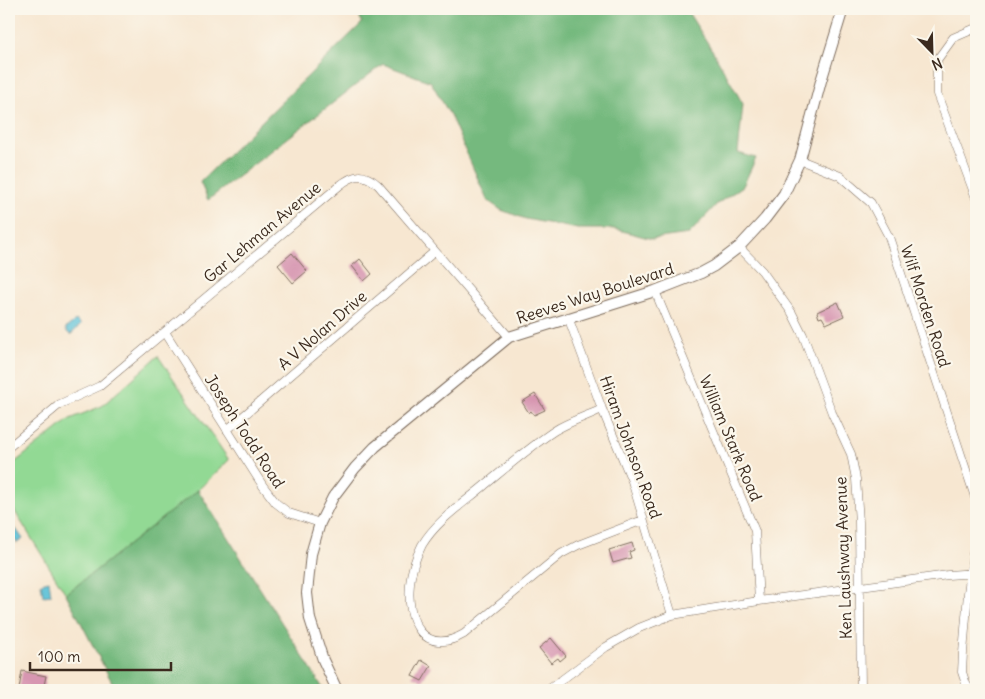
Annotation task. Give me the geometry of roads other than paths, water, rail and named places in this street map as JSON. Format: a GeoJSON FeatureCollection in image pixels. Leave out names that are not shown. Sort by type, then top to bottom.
{"type":"FeatureCollection","features":[{"type":"Feature","properties":{"kind":"street","name":"Reeves Way Boulevard"},"geometry":{"type":"LineString","coordinates":[[337,690],[323,660],[310,619],[307,593],[312,554],[320,523],[333,497],[355,468],[375,447],[509,337],[655,291],[701,273],[714,266],[739,247],[765,219],[784,194],[800,160],[843,9]]}},
{"type":"Feature","properties":{"kind":"street"},"geometry":{"type":"LineString","coordinates":[[976,28],[953,38],[937,60],[937,94],[976,198]]}},
{"type":"Feature","properties":{"kind":"street","name":"Wilf Morden Road"},"geometry":{"type":"LineString","coordinates":[[800,160],[840,176],[870,203],[888,236],[976,500]]}},
{"type":"Feature","properties":{"kind":"street","name":"Gar Lehman Avenue"},"geometry":{"type":"LineString","coordinates":[[9,447],[60,404],[100,386],[339,186],[355,176],[367,177],[378,186],[509,337]]}},
{"type":"Feature","properties":{"kind":"street","name":"Ken Laushway Avenue"},"geometry":{"type":"LineString","coordinates":[[739,247],[762,271],[792,312],[803,335],[832,413],[851,454],[856,480],[859,522],[861,690]]}},
{"type":"Feature","properties":{"kind":"street","name":"A V Nolan Drive"},"geometry":{"type":"LineString","coordinates":[[227,430],[434,252]]}},
{"type":"Feature","properties":{"kind":"street","name":"William Stark Road"},"geometry":{"type":"LineString","coordinates":[[655,291],[755,531],[759,601]]}},
{"type":"Feature","properties":{"kind":"street","name":"Hiram Johnson Road"},"geometry":{"type":"LineString","coordinates":[[568,318],[602,409],[624,460],[672,615]]}},
{"type":"Feature","properties":{"kind":"street","name":"Joseph Todd Road"},"geometry":{"type":"LineString","coordinates":[[165,332],[263,486],[276,503],[289,513],[320,523]]}},
{"type":"Feature","properties":{"kind":"street"},"geometry":{"type":"LineString","coordinates":[[602,409],[555,430],[441,521],[423,544],[413,567],[410,586],[411,609],[417,626],[424,636],[433,642],[454,640],[464,634],[561,554],[578,545],[644,520]]}},
{"type":"Feature","properties":{"kind":"street"},"geometry":{"type":"LineString","coordinates":[[970,690],[962,672],[976,531]]}},
{"type":"Feature","properties":{"kind":"street"},"geometry":{"type":"LineString","coordinates":[[548,690],[606,647],[639,628],[672,615],[948,575],[973,574]]}},
{"type":"Feature","properties":{"kind":"water"},"geometry":{"type":"Polygon","coordinates":[[[76,320],[81,325],[70,335],[65,329],[76,320]]]}},
{"type":"Feature","properties":{"kind":"water"},"geometry":{"type":"Polygon","coordinates":[[[16,529],[23,539],[17,543],[10,532],[16,529]]]}},
{"type":"Feature","properties":{"kind":"water"},"geometry":{"type":"Polygon","coordinates":[[[49,581],[51,595],[43,596],[41,583],[49,581]]]}}]}
